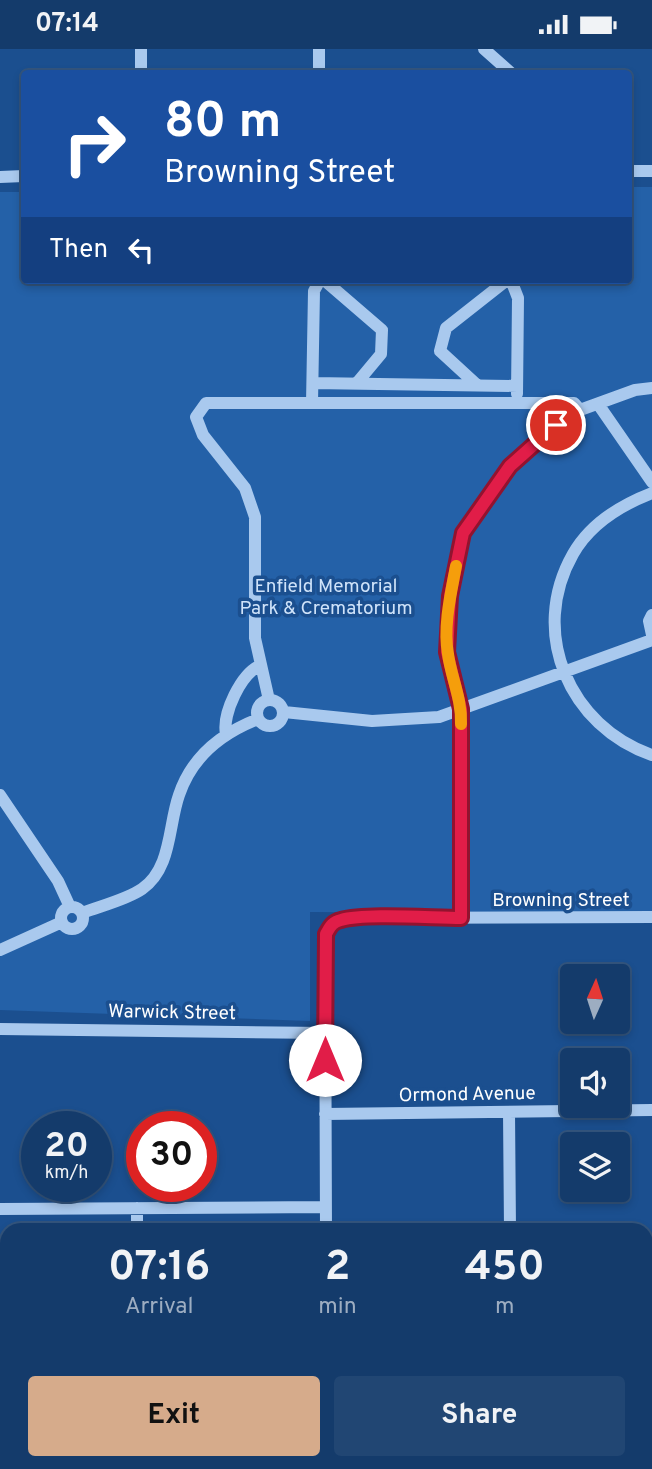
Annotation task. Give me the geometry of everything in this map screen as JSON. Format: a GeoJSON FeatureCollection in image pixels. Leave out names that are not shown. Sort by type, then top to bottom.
{"type":"FeatureCollection","features":[{"type":"Feature","properties":{"kind":"street"},"geometry":{"type":"LineString","coordinates":[[141,49],[141,70]]}},
{"type":"Feature","properties":{"kind":"street"},"geometry":{"type":"LineString","coordinates":[[319,49],[319,70]]}},
{"type":"Feature","properties":{"kind":"street"},"geometry":{"type":"LineString","coordinates":[[484,49],[508,70]]}},
{"type":"Feature","properties":{"kind":"street"},"geometry":{"type":"LineString","coordinates":[[632,171],[652,171]]}},
{"type":"Feature","properties":{"kind":"street"},"geometry":{"type":"LineString","coordinates":[[0,177],[21,176]]}},
{"type":"Feature","properties":{"kind":"street"},"geometry":{"type":"LineString","coordinates":[[312,403],[314,291],[319,284]]}},
{"type":"Feature","properties":{"kind":"street"},"geometry":{"type":"LineString","coordinates":[[327,284],[382,330],[381,354],[356,384]]}},
{"type":"Feature","properties":{"kind":"street"},"geometry":{"type":"LineString","coordinates":[[477,385],[440,351],[446,328],[504,284]]}},
{"type":"Feature","properties":{"kind":"street"},"geometry":{"type":"LineString","coordinates":[[511,284],[518,298],[517,403]]}},
{"type":"Feature","properties":{"kind":"street"},"geometry":{"type":"LineString","coordinates":[[313,383],[517,386]]}},
{"type":"Feature","properties":{"kind":"street"},"geometry":{"type":"LineString","coordinates":[[461,918],[461,709],[447,652],[450,596],[463,533],[510,466],[556,425],[598,404],[635,390],[652,388]]}},
{"type":"Feature","properties":{"kind":"street"},"geometry":{"type":"LineString","coordinates":[[269,700],[255,638],[255,517],[245,488],[203,435],[196,417],[206,403],[574,403],[580,411]]}},
{"type":"Feature","properties":{"kind":"street"},"geometry":{"type":"LineString","coordinates":[[598,404],[652,482]]}},
{"type":"Feature","properties":{"kind":"street"},"geometry":{"type":"LineString","coordinates":[[652,493],[613,512],[574,553],[561,579],[555,640],[563,672],[576,698],[595,722],[625,746],[652,755]]}},
{"type":"Feature","properties":{"kind":"street"},"geometry":{"type":"LineString","coordinates":[[284,712],[372,721],[439,717],[652,637],[649,621],[652,615]]}},
{"type":"Feature","properties":{"kind":"street"},"geometry":{"type":"LineString","coordinates":[[226,734],[228,710],[253,669],[261,665]]}},
{"type":"Feature","properties":{"kind":"street"},"geometry":{"type":"LineString","coordinates":[[269,700],[280,704],[284,712],[281,721],[274,726],[265,725],[258,719],[258,707],[269,700]]}},
{"type":"Feature","properties":{"kind":"street"},"geometry":{"type":"LineString","coordinates":[[0,795],[76,910],[82,921],[76,927],[68,928],[62,922],[62,913],[76,910],[143,889],[163,863],[179,794],[196,762],[226,734],[258,719]]}},
{"type":"Feature","properties":{"kind":"street","name":"Browning Street"},"geometry":{"type":"LineString","coordinates":[[325,1033],[326,934],[331,924],[341,919],[650,918]]}},
{"type":"Feature","properties":{"kind":"street"},"geometry":{"type":"LineString","coordinates":[[0,950],[62,922]]}},
{"type":"Feature","properties":{"kind":"street","name":"Warwick Street"},"geometry":{"type":"LineString","coordinates":[[0,1027],[325,1033]]}},
{"type":"Feature","properties":{"kind":"street"},"geometry":{"type":"LineString","coordinates":[[325,1033],[326,1223]]}},
{"type":"Feature","properties":{"kind":"street","name":"Ormond Avenue"},"geometry":{"type":"LineString","coordinates":[[326,1115],[652,1110]]}},
{"type":"Feature","properties":{"kind":"street"},"geometry":{"type":"LineString","coordinates":[[509,1112],[510,1223]]}},
{"type":"Feature","properties":{"kind":"street"},"geometry":{"type":"LineString","coordinates":[[0,1209],[326,1207]]}},
{"type":"Feature","properties":{"kind":"street"},"geometry":{"type":"LineString","coordinates":[[137,1208],[138,1223]]}},
{"type":"Feature","properties":{"kind":"green space","name":"Enfield Memorial Park & Crematorium"},"geometry":{"type":"Polygon","coordinates":[[[632,187],[652,187],[652,914],[310,912],[310,1021],[0,1010],[0,192],[21,192],[21,284],[632,284],[632,187]]]}},
{"type":"Feature","properties":{"kind":"slow traffic"},"geometry":{"type":"LineString","coordinates":[[456,566],[450,596],[447,652],[461,709],[461,724]]}},
{"type":"Feature","properties":{"kind":"route"},"geometry":{"type":"LineString","coordinates":[[325,1060],[326,934],[331,924],[341,919],[359,918],[461,918],[461,709],[447,652],[450,596],[463,533],[510,466],[556,425]]}}]}
